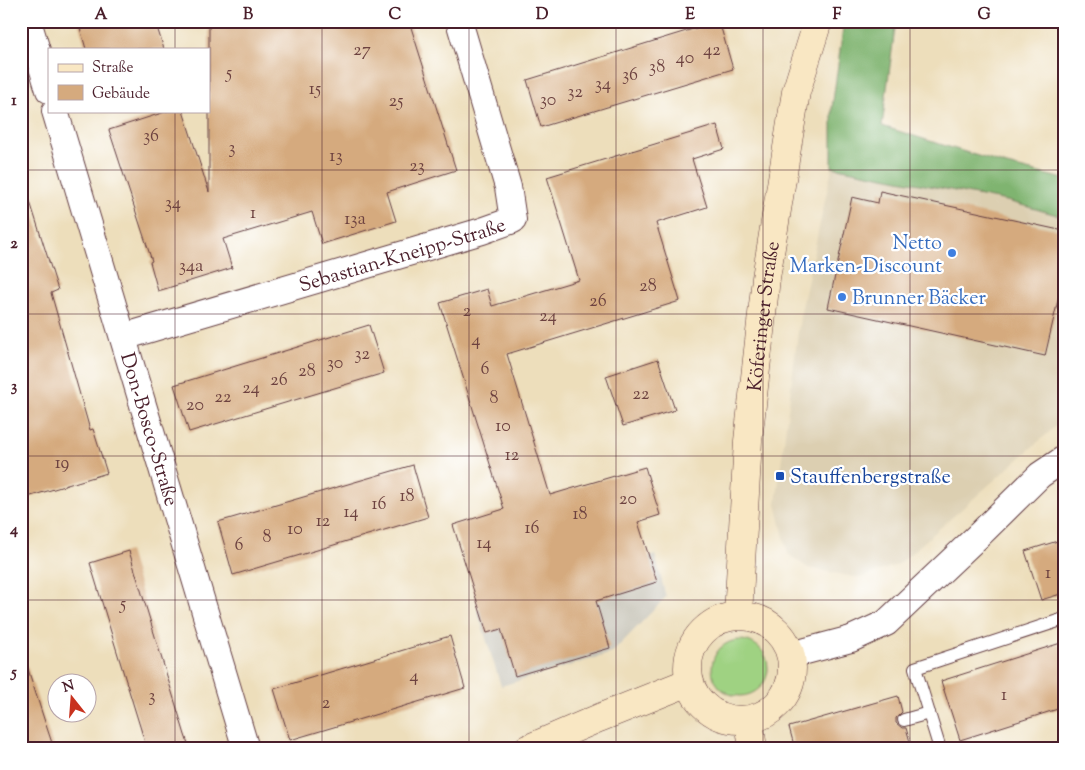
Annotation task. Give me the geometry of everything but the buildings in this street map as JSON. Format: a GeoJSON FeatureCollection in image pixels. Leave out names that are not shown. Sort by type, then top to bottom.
{"type":"FeatureCollection","features":[{"type":"Feature","properties":{"kind":"street"},"geometry":{"type":"LineString","coordinates":[[28,21],[48,87]]}},
{"type":"Feature","properties":{"kind":"street","name":"Sebastian-Kneipp-Straße"},"geometry":{"type":"LineString","coordinates":[[123,337],[482,231],[513,220],[508,187],[459,21]]}},
{"type":"Feature","properties":{"kind":"street","name":"Köferinger Straße"},"geometry":{"type":"LineString","coordinates":[[738,615],[748,441],[766,278],[796,92],[818,21]]}},
{"type":"Feature","properties":{"kind":"street","name":"Don-Bosco-Straße"},"geometry":{"type":"LineString","coordinates":[[55,112],[246,749]]}},
{"type":"Feature","properties":{"kind":"street"},"geometry":{"type":"LineString","coordinates":[[791,654],[851,639],[886,623],[978,537],[1040,475],[1064,459]]}},
{"type":"Feature","properties":{"kind":"street"},"geometry":{"type":"LineString","coordinates":[[738,615],[756,618],[771,626],[783,638],[791,654],[792,672],[788,689],[779,703],[765,714],[749,720],[733,720],[718,716],[705,708],[695,697],[688,682],[686,667],[690,651],[697,637],[708,626],[723,618],[738,615]]}},
{"type":"Feature","properties":{"kind":"street"},"geometry":{"type":"LineString","coordinates":[[527,749],[688,682]]}},
{"type":"Feature","properties":{"kind":"street"},"geometry":{"type":"LineString","coordinates":[[749,720],[753,749]]}},
{"type":"Feature","properties":{"kind":"lane"},"geometry":{"type":"LineString","coordinates":[[940,749],[915,668],[1064,619]]}},
{"type":"Feature","properties":{"kind":"lane"},"geometry":{"type":"LineString","coordinates":[[904,720],[929,713]]}},
{"type":"Feature","properties":{"kind":"shaded area"},"geometry":{"type":"Polygon","coordinates":[[[832,167],[1007,201],[1064,217],[1064,419],[899,564],[860,578],[808,568],[788,554],[776,504],[800,317],[832,167]]]}},
{"type":"Feature","properties":{"kind":"shaded area"},"geometry":{"type":"Polygon","coordinates":[[[655,555],[666,597],[612,653],[501,686],[477,610],[655,555]]]}},
{"type":"Feature","properties":{"kind":"green space"},"geometry":{"type":"Polygon","coordinates":[[[844,21],[896,21],[882,126],[1007,165],[1064,179],[1064,217],[1007,201],[832,167],[832,108],[844,21]]]}},
{"type":"Feature","properties":{"kind":"green space"},"geometry":{"type":"Polygon","coordinates":[[[735,640],[745,640],[760,648],[766,657],[768,668],[766,679],[760,688],[745,696],[735,696],[724,691],[717,684],[712,673],[712,663],[717,652],[724,645],[735,640]]]}},
{"type":"Feature","properties":{"kind":"place","name":"Netto Marken-Discount"},"geometry":{"type":"Point","coordinates":[952,253]}},
{"type":"Feature","properties":{"kind":"place","name":"Brunner Bäcker"},"geometry":{"type":"Point","coordinates":[842,297]}},
{"type":"Feature","properties":{"kind":"place","name":"Stauffenbergstraße"},"geometry":{"type":"Point","coordinates":[780,476]}}]}
